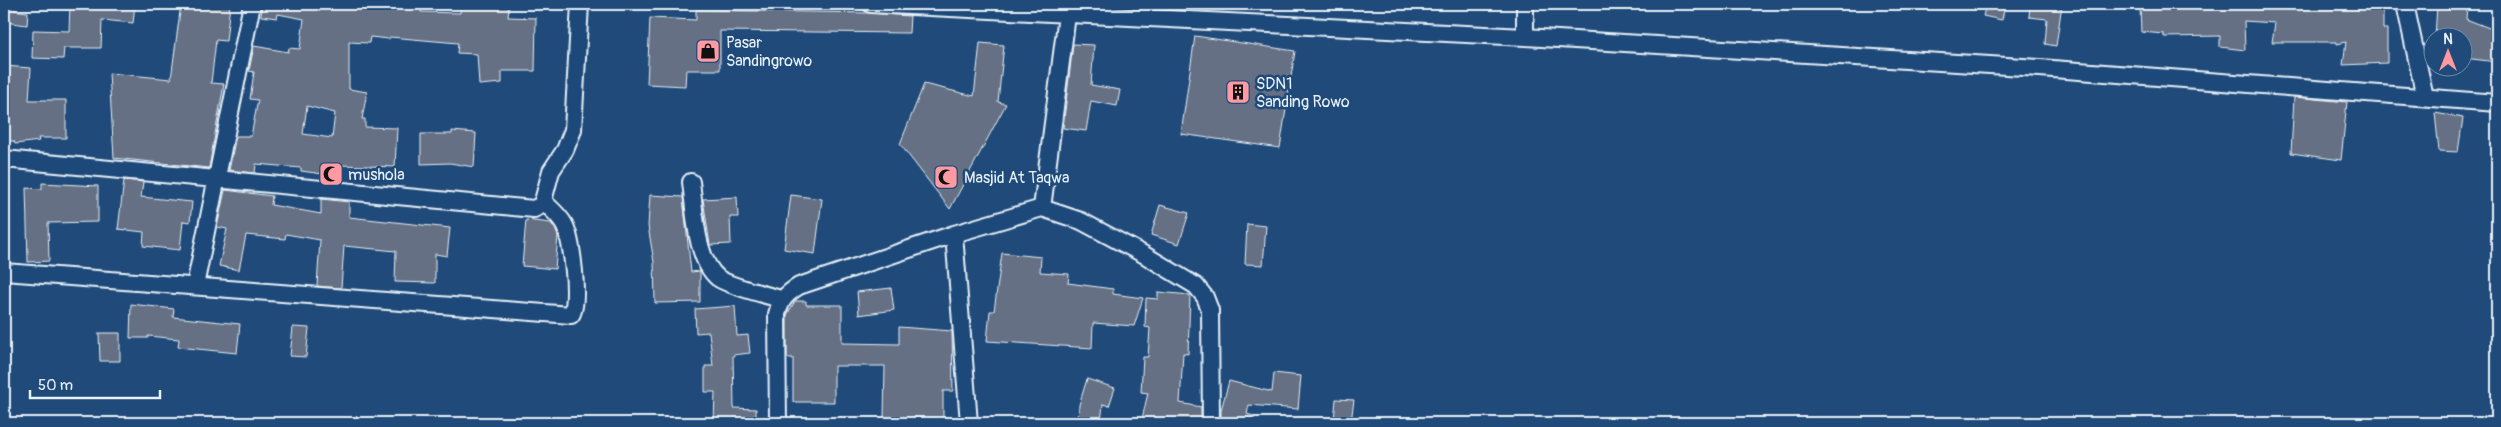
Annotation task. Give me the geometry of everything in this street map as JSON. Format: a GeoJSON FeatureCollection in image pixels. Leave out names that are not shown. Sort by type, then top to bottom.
{"type":"FeatureCollection","features":[{"type":"Feature","properties":{"kind":"street"},"geometry":{"type":"LineString","coordinates":[[195,286],[252,4]]}},
{"type":"Feature","properties":{"kind":"street"},"geometry":{"type":"LineString","coordinates":[[4,159],[526,209],[540,206],[543,202],[551,171],[565,150],[573,130],[580,4]]}},
{"type":"Feature","properties":{"kind":"street"},"geometry":{"type":"LineString","coordinates":[[871,4],[956,6],[1067,15],[1525,37],[2040,68],[2497,103]]}},
{"type":"Feature","properties":{"kind":"street"},"geometry":{"type":"LineString","coordinates":[[1525,4],[1525,37]]}},
{"type":"Feature","properties":{"kind":"street"},"geometry":{"type":"LineString","coordinates":[[2405,4],[2425,97]]}},
{"type":"Feature","properties":{"kind":"street"},"geometry":{"type":"LineString","coordinates":[[1042,208],[1067,15]]}},
{"type":"Feature","properties":{"kind":"street"},"geometry":{"type":"LineString","coordinates":[[691,182],[700,246],[705,263],[719,278],[781,299]]}},
{"type":"Feature","properties":{"kind":"street"},"geometry":{"type":"LineString","coordinates":[[4,272],[571,315],[574,311],[574,284],[568,236],[564,224],[543,202]]}},
{"type":"Feature","properties":{"kind":"street"},"geometry":{"type":"LineString","coordinates":[[778,423],[776,408],[777,314],[781,299],[799,286],[954,234],[1042,208],[1081,221],[1143,254],[1196,286],[1205,297],[1210,310],[1211,423]]}},
{"type":"Feature","properties":{"kind":"street"},"geometry":{"type":"LineString","coordinates":[[954,234],[970,423]]}},
{"type":"Feature","properties":{"kind":"building"},"geometry":{"type":"Polygon","coordinates":[[[70,4],[135,4],[133,23],[102,20],[101,48],[64,48],[63,59],[32,58],[33,30],[69,31],[70,4]]]}},
{"type":"Feature","properties":{"kind":"building"},"geometry":{"type":"Polygon","coordinates":[[[181,4],[230,4],[226,41],[216,40],[211,83],[224,84],[209,168],[114,158],[109,73],[171,79],[181,4]]]}},
{"type":"Feature","properties":{"kind":"building"},"geometry":{"type":"Polygon","coordinates":[[[262,4],[370,4],[421,9],[421,12],[460,13],[461,4],[485,6],[485,4],[509,4],[508,17],[536,18],[535,71],[502,71],[502,83],[479,85],[477,54],[457,53],[458,43],[390,37],[389,39],[370,37],[369,43],[349,42],[349,89],[367,92],[362,119],[365,119],[365,127],[397,128],[395,167],[341,165],[336,180],[322,179],[323,174],[301,171],[301,168],[256,164],[255,173],[229,170],[236,136],[251,136],[258,100],[250,99],[254,72],[249,71],[254,46],[288,52],[289,48],[300,49],[304,19],[278,14],[277,18],[261,16],[262,4]],[[307,106],[303,134],[332,138],[335,113],[307,106]]]}},
{"type":"Feature","properties":{"kind":"building"},"geometry":{"type":"Polygon","coordinates":[[[1986,4],[2005,4],[2002,20],[1983,16],[1986,4]]]}},
{"type":"Feature","properties":{"kind":"building"},"geometry":{"type":"Polygon","coordinates":[[[2030,4],[2062,4],[2056,46],[2045,44],[2047,19],[2029,17],[2030,4]]]}},
{"type":"Feature","properties":{"kind":"building"},"geometry":{"type":"Polygon","coordinates":[[[2164,4],[2379,4],[2379,6],[2383,6],[2383,29],[2387,29],[2387,63],[2343,65],[2346,42],[2337,44],[2337,42],[2272,42],[2275,23],[2244,21],[2245,50],[2220,47],[2220,36],[2164,37],[2164,34],[2141,32],[2140,7],[2164,4]]]}},
{"type":"Feature","properties":{"kind":"building"},"geometry":{"type":"Polygon","coordinates":[[[2437,4],[2467,4],[2466,19],[2497,31],[2497,62],[2474,59],[2474,28],[2436,28],[2437,4]]]}},
{"type":"Feature","properties":{"kind":"building"},"geometry":{"type":"Polygon","coordinates":[[[4,9],[28,12],[27,25],[4,22],[4,9]]]}},
{"type":"Feature","properties":{"kind":"building","name":"Pasar Sandingrowo"},"geometry":{"type":"Polygon","coordinates":[[[696,10],[868,13],[910,16],[909,33],[720,31],[720,70],[686,70],[685,86],[647,84],[650,18],[696,20],[696,10]]]}},
{"type":"Feature","properties":{"kind":"building","name":"SDN1 Sanding Rowo"},"geometry":{"type":"Polygon","coordinates":[[[1195,36],[1295,51],[1280,148],[1181,134],[1195,36]]]}},
{"type":"Feature","properties":{"kind":"building","name":"Masjid At Taqwa"},"geometry":{"type":"Polygon","coordinates":[[[980,43],[1004,45],[998,102],[1006,104],[950,209],[900,144],[924,84],[974,96],[980,43]]]}},
{"type":"Feature","properties":{"kind":"building"},"geometry":{"type":"Polygon","coordinates":[[[1073,44],[1094,45],[1091,85],[1120,90],[1117,106],[1091,101],[1086,131],[1063,128],[1073,44]]]}},
{"type":"Feature","properties":{"kind":"building"},"geometry":{"type":"Polygon","coordinates":[[[4,66],[31,68],[29,100],[66,100],[66,138],[38,138],[39,141],[15,144],[14,141],[4,141],[4,66]]]}},
{"type":"Feature","properties":{"kind":"building"},"geometry":{"type":"Polygon","coordinates":[[[2294,97],[2347,102],[2341,160],[2291,153],[2294,97]]]}},
{"type":"Feature","properties":{"kind":"building"},"geometry":{"type":"Polygon","coordinates":[[[2435,113],[2463,118],[2458,152],[2439,151],[2435,113]]]}},
{"type":"Feature","properties":{"kind":"building"},"geometry":{"type":"Polygon","coordinates":[[[452,131],[476,133],[474,167],[450,163],[421,164],[421,134],[452,134],[452,131]]]}},
{"type":"Feature","properties":{"kind":"building"},"geometry":{"type":"Polygon","coordinates":[[[124,180],[143,182],[141,197],[192,202],[190,222],[183,221],[180,250],[143,246],[144,232],[118,229],[124,180]]]}},
{"type":"Feature","properties":{"kind":"building"},"geometry":{"type":"Polygon","coordinates":[[[42,183],[98,186],[98,222],[48,223],[49,261],[28,262],[26,188],[42,189],[42,183]]]}},
{"type":"Feature","properties":{"kind":"building"},"geometry":{"type":"Polygon","coordinates":[[[225,190],[272,196],[271,205],[321,214],[321,199],[349,202],[349,217],[450,228],[447,256],[435,254],[435,283],[395,282],[396,251],[344,246],[341,288],[317,286],[320,240],[286,234],[285,239],[246,235],[239,270],[219,266],[227,229],[217,227],[225,190]]]}},
{"type":"Feature","properties":{"kind":"building"},"geometry":{"type":"Polygon","coordinates":[[[650,195],[683,197],[691,272],[700,271],[700,302],[655,303],[654,262],[648,226],[650,195]]]}},
{"type":"Feature","properties":{"kind":"building"},"geometry":{"type":"Polygon","coordinates":[[[791,195],[822,199],[815,254],[784,249],[791,195]]]}},
{"type":"Feature","properties":{"kind":"building"},"geometry":{"type":"Polygon","coordinates":[[[737,197],[738,217],[730,217],[731,244],[710,245],[703,199],[737,197]]]}},
{"type":"Feature","properties":{"kind":"building"},"geometry":{"type":"Polygon","coordinates":[[[1160,205],[1189,213],[1179,244],[1151,235],[1160,205]]]}},
{"type":"Feature","properties":{"kind":"building"},"geometry":{"type":"Polygon","coordinates":[[[526,220],[551,223],[555,229],[558,236],[555,269],[522,266],[526,220]]]}},
{"type":"Feature","properties":{"kind":"building"},"geometry":{"type":"Polygon","coordinates":[[[1247,224],[1266,226],[1263,265],[1245,264],[1247,224]]]}},
{"type":"Feature","properties":{"kind":"building"},"geometry":{"type":"Polygon","coordinates":[[[1002,253],[1041,257],[1040,272],[1069,274],[1068,283],[1113,289],[1113,294],[1143,298],[1134,326],[1093,323],[1092,348],[987,341],[990,311],[994,311],[1002,253]]]}},
{"type":"Feature","properties":{"kind":"building"},"geometry":{"type":"Polygon","coordinates":[[[891,288],[894,310],[859,315],[857,292],[891,288]]]}},
{"type":"Feature","properties":{"kind":"building"},"geometry":{"type":"Polygon","coordinates":[[[1158,292],[1190,295],[1188,354],[1183,353],[1180,403],[1201,407],[1201,423],[1141,423],[1148,393],[1141,392],[1143,357],[1148,357],[1150,328],[1145,327],[1146,298],[1158,299],[1158,292]]]}},
{"type":"Feature","properties":{"kind":"building"},"geometry":{"type":"Polygon","coordinates":[[[795,301],[806,301],[806,305],[842,305],[842,343],[899,344],[899,327],[952,331],[953,391],[943,391],[943,418],[884,418],[885,366],[834,366],[834,402],[793,402],[793,358],[787,358],[787,315],[795,301]]]}},
{"type":"Feature","properties":{"kind":"building"},"geometry":{"type":"Polygon","coordinates":[[[131,304],[174,309],[173,317],[240,324],[237,353],[178,347],[179,339],[148,336],[148,338],[130,338],[131,304]]]}},
{"type":"Feature","properties":{"kind":"building"},"geometry":{"type":"Polygon","coordinates":[[[735,306],[737,336],[748,335],[750,353],[733,355],[734,408],[756,409],[756,423],[714,422],[715,392],[705,392],[705,366],[713,366],[709,332],[696,333],[695,309],[735,306]]]}},
{"type":"Feature","properties":{"kind":"building"},"geometry":{"type":"Polygon","coordinates":[[[293,327],[309,328],[306,357],[290,356],[293,327]]]}},
{"type":"Feature","properties":{"kind":"building"},"geometry":{"type":"Polygon","coordinates":[[[99,333],[120,333],[120,361],[100,361],[99,333]]]}},
{"type":"Feature","properties":{"kind":"building"},"geometry":{"type":"Polygon","coordinates":[[[1274,373],[1301,376],[1298,409],[1249,405],[1247,414],[1254,416],[1254,423],[1221,423],[1221,410],[1229,381],[1272,392],[1274,373]]]}},
{"type":"Feature","properties":{"kind":"building"},"geometry":{"type":"Polygon","coordinates":[[[1087,379],[1115,388],[1109,406],[1103,404],[1101,423],[1078,421],[1079,405],[1087,379]]]}},
{"type":"Feature","properties":{"kind":"building"},"geometry":{"type":"Polygon","coordinates":[[[1336,399],[1354,400],[1351,422],[1334,420],[1336,399]]]}},
{"type":"Feature","properties":{"kind":"place","name":"Pasar Sandingrowo"},"geometry":{"type":"Point","coordinates":[708,51]}},
{"type":"Feature","properties":{"kind":"place","name":"SDN1 Sanding Rowo"},"geometry":{"type":"Point","coordinates":[1238,92]}},
{"type":"Feature","properties":{"kind":"place","name":"mushola"},"geometry":{"type":"Point","coordinates":[331,174]}},
{"type":"Feature","properties":{"kind":"place","name":"Masjid At Taqwa"},"geometry":{"type":"Point","coordinates":[946,177]}}]}
